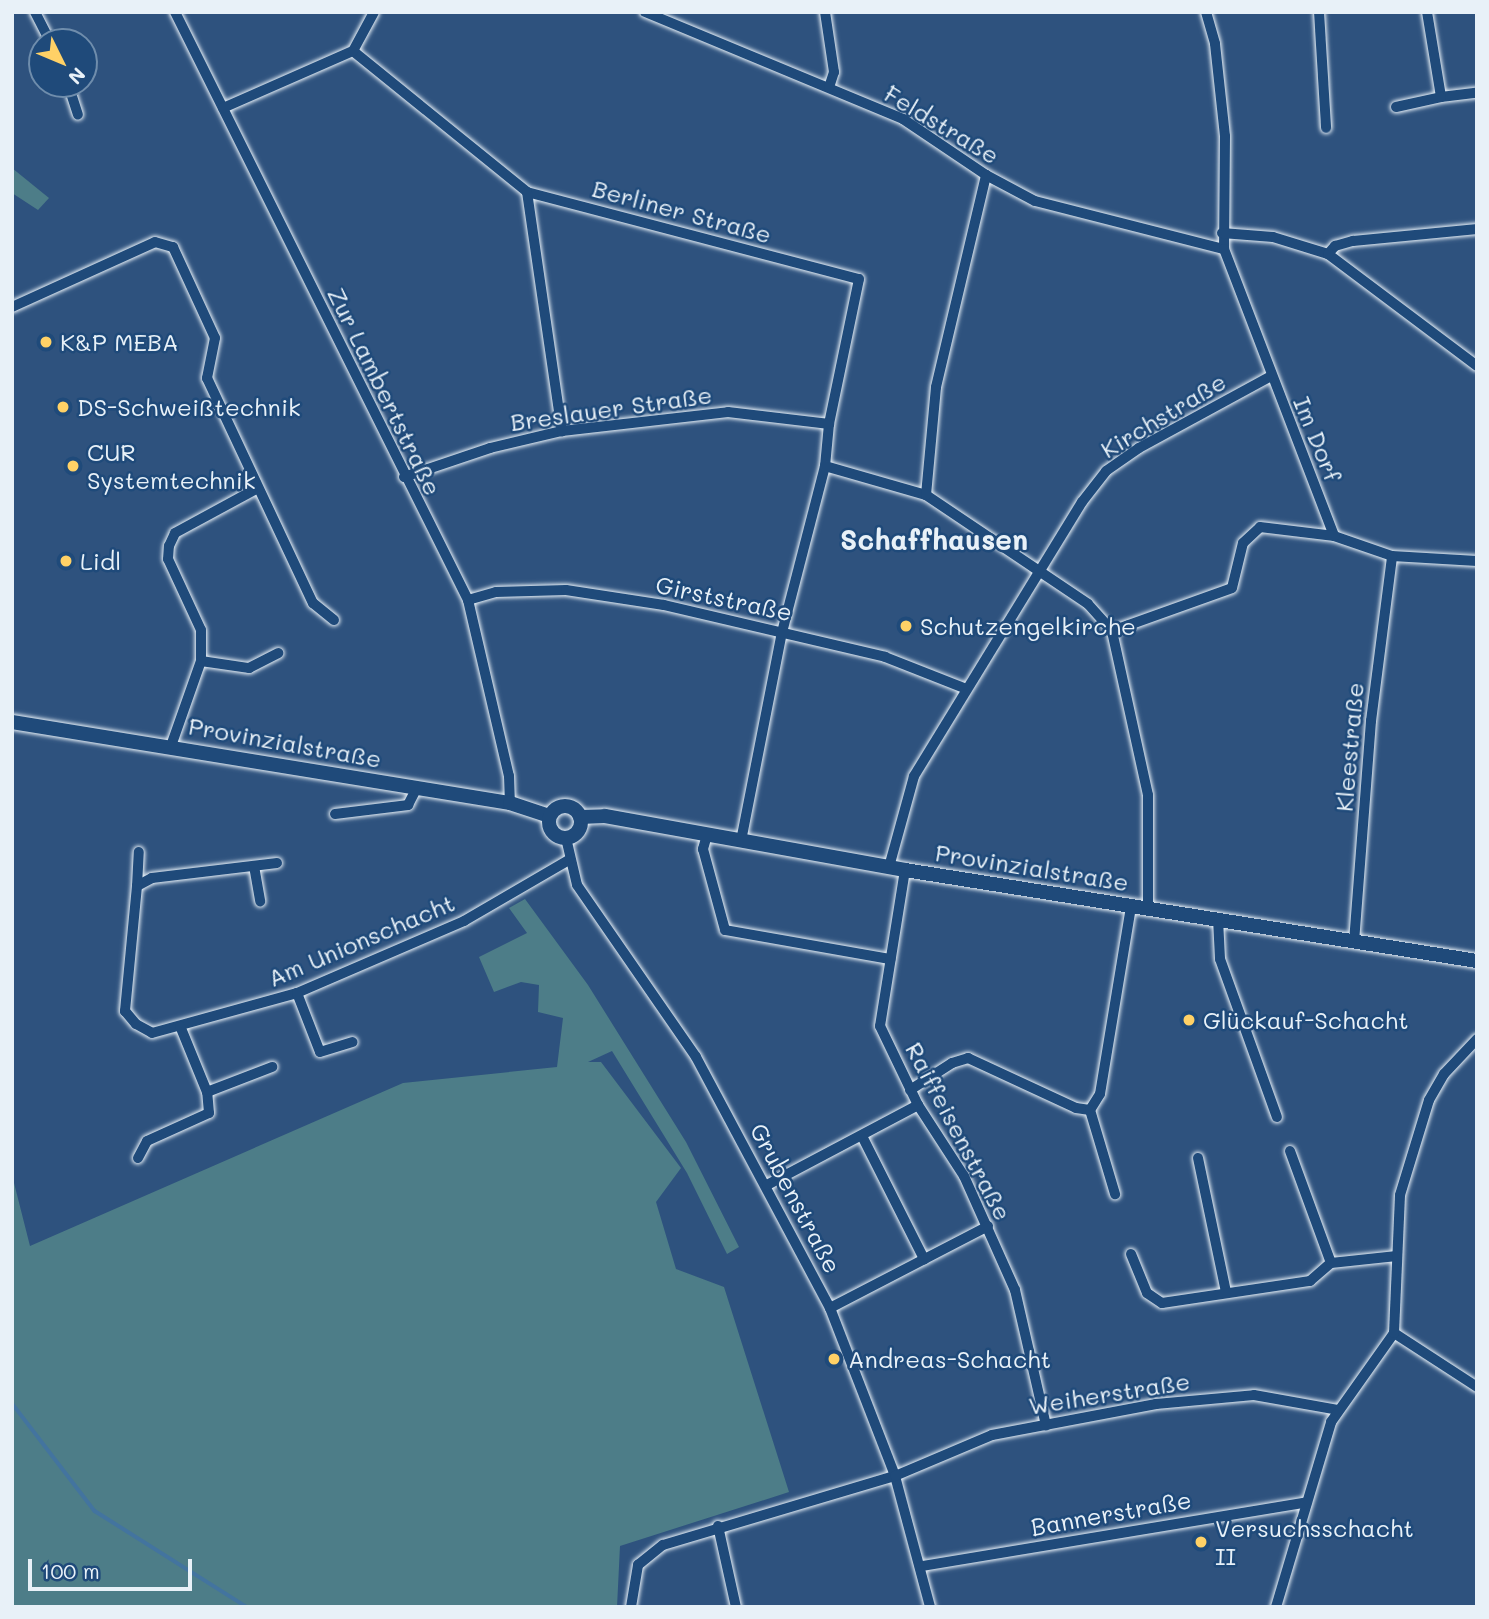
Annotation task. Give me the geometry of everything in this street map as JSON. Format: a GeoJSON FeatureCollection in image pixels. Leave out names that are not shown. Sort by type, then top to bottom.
{"type":"FeatureCollection","features":[{"type":"Feature","properties":{"kind":"street"},"geometry":{"type":"LineString","coordinates":[[35,12],[43,28]]}},
{"type":"Feature","properties":{"kind":"street","name":"Zur Lambertstraße"},"geometry":{"type":"LineString","coordinates":[[175,12],[404,477],[468,600],[509,776],[510,803]]}},
{"type":"Feature","properties":{"kind":"street"},"geometry":{"type":"LineString","coordinates":[[223,108],[353,51],[374,12]]}},
{"type":"Feature","properties":{"kind":"street","name":"Feldstraße"},"geometry":{"type":"LineString","coordinates":[[645,12],[669,18],[903,119],[986,175],[1035,201],[1224,249]]}},
{"type":"Feature","properties":{"kind":"street"},"geometry":{"type":"LineString","coordinates":[[825,12],[834,72],[829,87]]}},
{"type":"Feature","properties":{"kind":"street","name":"Im Dorf"},"geometry":{"type":"LineString","coordinates":[[1206,12],[1215,44],[1225,136],[1224,249],[1334,536]]}},
{"type":"Feature","properties":{"kind":"street"},"geometry":{"type":"LineString","coordinates":[[1318,12],[1326,128]]}},
{"type":"Feature","properties":{"kind":"street"},"geometry":{"type":"LineString","coordinates":[[1427,12],[1441,97]]}},
{"type":"Feature","properties":{"kind":"street","name":"Berliner Straße"},"geometry":{"type":"LineString","coordinates":[[353,51],[527,192],[859,279],[829,424],[825,466],[782,632],[741,841]]}},
{"type":"Feature","properties":{"kind":"street"},"geometry":{"type":"LineString","coordinates":[[1396,107],[1476,93]]}},
{"type":"Feature","properties":{"kind":"street"},"geometry":{"type":"LineString","coordinates":[[73,98],[78,114]]}},
{"type":"Feature","properties":{"kind":"street"},"geometry":{"type":"LineString","coordinates":[[926,495],[936,387],[986,175]]}},
{"type":"Feature","properties":{"kind":"street"},"geometry":{"type":"LineString","coordinates":[[527,192],[562,431]]}},
{"type":"Feature","properties":{"kind":"street"},"geometry":{"type":"LineString","coordinates":[[1328,254],[1335,246],[1353,241],[1477,229]]}},
{"type":"Feature","properties":{"kind":"street"},"geometry":{"type":"LineString","coordinates":[[1223,233],[1273,237],[1328,254],[1477,366]]}},
{"type":"Feature","properties":{"kind":"street"},"geometry":{"type":"LineString","coordinates":[[12,307],[155,242],[173,247],[215,338],[207,378],[313,603],[334,620]]}},
{"type":"Feature","properties":{"kind":"street","name":"Kirchstraße"},"geometry":{"type":"LineString","coordinates":[[889,867],[914,776],[964,688],[1082,502],[1106,471],[1271,376]]}},
{"type":"Feature","properties":{"kind":"street","name":"Breslauer Straße"},"geometry":{"type":"LineString","coordinates":[[404,477],[490,448],[562,431],[728,412],[829,424]]}},
{"type":"Feature","properties":{"kind":"street"},"geometry":{"type":"LineString","coordinates":[[825,466],[926,495],[1088,604],[1112,631],[1148,795],[1148,908]]}},
{"type":"Feature","properties":{"kind":"street"},"geometry":{"type":"LineString","coordinates":[[171,746],[201,661],[201,630],[168,559],[169,545],[175,533],[258,488]]}},
{"type":"Feature","properties":{"kind":"street"},"geometry":{"type":"LineString","coordinates":[[1112,631],[1232,588],[1243,543],[1260,527],[1334,536],[1392,556],[1477,561]]}},
{"type":"Feature","properties":{"kind":"street","name":"Kleestraße"},"geometry":{"type":"LineString","coordinates":[[1354,942],[1375,686],[1392,556]]}},
{"type":"Feature","properties":{"kind":"street","name":"Girststraße"},"geometry":{"type":"LineString","coordinates":[[468,600],[496,592],[566,590],[664,605],[885,657],[964,688]]}},
{"type":"Feature","properties":{"kind":"street"},"geometry":{"type":"LineString","coordinates":[[201,661],[248,668],[278,653]]}},
{"type":"Feature","properties":{"kind":"street","name":"Provinzialstraße"},"geometry":{"type":"LineString","coordinates":[[12,722],[510,803],[549,816]]}},
{"type":"Feature","properties":{"kind":"street"},"geometry":{"type":"LineString","coordinates":[[335,814],[408,805],[417,787]]}},
{"type":"Feature","properties":{"kind":"street"},"geometry":{"type":"LineString","coordinates":[[566,805],[580,817],[579,829],[566,838],[552,832],[549,816],[566,805]]}},
{"type":"Feature","properties":{"kind":"street","name":"Provinzialstraße"},"geometry":{"type":"LineString","coordinates":[[580,817],[605,816],[905,870],[1477,961]]}},
{"type":"Feature","properties":{"kind":"street"},"geometry":{"type":"LineString","coordinates":[[707,835],[703,849],[725,930],[890,959],[905,870]]}},
{"type":"Feature","properties":{"kind":"street","name":"Grubenstraße"},"geometry":{"type":"LineString","coordinates":[[566,838],[577,885],[696,1057],[767,1185],[830,1308],[895,1476],[922,1566],[930,1607]]}},
{"type":"Feature","properties":{"kind":"street","name":"Am Unionschacht"},"geometry":{"type":"LineString","coordinates":[[139,852],[125,1011],[152,1033],[297,993],[464,921],[569,860]]}},
{"type":"Feature","properties":{"kind":"street"},"geometry":{"type":"LineString","coordinates":[[137,886],[152,877],[277,863]]}},
{"type":"Feature","properties":{"kind":"street"},"geometry":{"type":"LineString","coordinates":[[254,866],[260,901]]}},
{"type":"Feature","properties":{"kind":"street"},"geometry":{"type":"LineString","coordinates":[[1115,1194],[1090,1110],[1100,1094],[1131,906]]}},
{"type":"Feature","properties":{"kind":"street"},"geometry":{"type":"LineString","coordinates":[[1218,919],[1220,959],[1276,1117]]}},
{"type":"Feature","properties":{"kind":"street","name":"Raiffeisenstraße"},"geometry":{"type":"LineString","coordinates":[[890,959],[880,1019],[918,1105],[964,1176],[1015,1290],[1046,1424]]}},
{"type":"Feature","properties":{"kind":"street"},"geometry":{"type":"LineString","coordinates":[[297,993],[320,1052],[353,1042]]}},
{"type":"Feature","properties":{"kind":"street"},"geometry":{"type":"LineString","coordinates":[[138,1158],[147,1142],[209,1113],[206,1092],[180,1026]]}},
{"type":"Feature","properties":{"kind":"street"},"geometry":{"type":"LineString","coordinates":[[1276,1607],[1338,1410],[1394,1333],[1400,1195],[1429,1100],[1444,1074],[1477,1038]]}},
{"type":"Feature","properties":{"kind":"street"},"geometry":{"type":"LineString","coordinates":[[910,1090],[952,1063],[968,1058],[1076,1108],[1090,1110]]}},
{"type":"Feature","properties":{"kind":"street"},"geometry":{"type":"LineString","coordinates":[[206,1092],[272,1067]]}},
{"type":"Feature","properties":{"kind":"street"},"geometry":{"type":"LineString","coordinates":[[767,1185],[863,1138],[918,1105]]}},
{"type":"Feature","properties":{"kind":"street"},"geometry":{"type":"LineString","coordinates":[[863,1138],[924,1259]]}},
{"type":"Feature","properties":{"kind":"street"},"geometry":{"type":"LineString","coordinates":[[1290,1151],[1331,1263]]}},
{"type":"Feature","properties":{"kind":"street"},"geometry":{"type":"LineString","coordinates":[[1198,1158],[1226,1292]]}},
{"type":"Feature","properties":{"kind":"street"},"geometry":{"type":"LineString","coordinates":[[830,1308],[988,1226]]}},
{"type":"Feature","properties":{"kind":"street"},"geometry":{"type":"LineString","coordinates":[[1131,1254],[1154,1301],[1310,1281],[1331,1263],[1397,1256]]}},
{"type":"Feature","properties":{"kind":"street"},"geometry":{"type":"LineString","coordinates":[[1394,1333],[1477,1387]]}},
{"type":"Feature","properties":{"kind":"street","name":"Weiherstraße"},"geometry":{"type":"LineString","coordinates":[[631,1607],[634,1573],[643,1558],[663,1545],[718,1525],[895,1476],[982,1438],[1156,1404],[1254,1395],[1338,1410]]}},
{"type":"Feature","properties":{"kind":"street","name":"Bannerstraße"},"geometry":{"type":"LineString","coordinates":[[922,1566],[1307,1502]]}},
{"type":"Feature","properties":{"kind":"street"},"geometry":{"type":"LineString","coordinates":[[718,1525],[736,1607]]}},
{"type":"Feature","properties":{"kind":"green space"},"geometry":{"type":"Polygon","coordinates":[[[12,168],[49,198],[38,210],[12,193],[12,168]]]}},
{"type":"Feature","properties":{"kind":"green space"},"geometry":{"type":"Polygon","coordinates":[[[525,899],[588,985],[686,1142],[739,1247],[727,1254],[687,1173],[612,1051],[588,1062],[601,1062],[681,1168],[656,1202],[676,1269],[724,1287],[789,1492],[620,1546],[617,1607],[12,1607],[12,1175],[30,1246],[403,1083],[557,1067],[563,1018],[538,1012],[539,985],[521,982],[494,992],[479,957],[527,933],[509,908],[525,899]]]}},
{"type":"Feature","properties":{"kind":"waterway"},"geometry":{"type":"LineString","coordinates":[[12,1403],[95,1511],[247,1607]]}},
{"type":"Feature","properties":{"kind":"place","name":"K&P MEBA"},"geometry":{"type":"Point","coordinates":[46,342]}},
{"type":"Feature","properties":{"kind":"place","name":"DS-Schweißtechnik"},"geometry":{"type":"Point","coordinates":[63,407]}},
{"type":"Feature","properties":{"kind":"place","name":"CUR Systemtechnik"},"geometry":{"type":"Point","coordinates":[73,466]}},
{"type":"Feature","properties":{"kind":"place","name":"Lidl"},"geometry":{"type":"Point","coordinates":[66,561]}},
{"type":"Feature","properties":{"kind":"place","name":"Schutzengelkirche"},"geometry":{"type":"Point","coordinates":[906,626]}},
{"type":"Feature","properties":{"kind":"place","name":"Glückauf-Schacht"},"geometry":{"type":"Point","coordinates":[1189,1020]}},
{"type":"Feature","properties":{"kind":"place","name":"Andreas-Schacht"},"geometry":{"type":"Point","coordinates":[834,1359]}},
{"type":"Feature","properties":{"kind":"place","name":"Versuchsschacht II"},"geometry":{"type":"Point","coordinates":[1201,1542]}},
{"type":"Feature","properties":{"kind":"district","name":"Schaffhausen"},"geometry":{"type":"Point","coordinates":[934,539]}}]}
